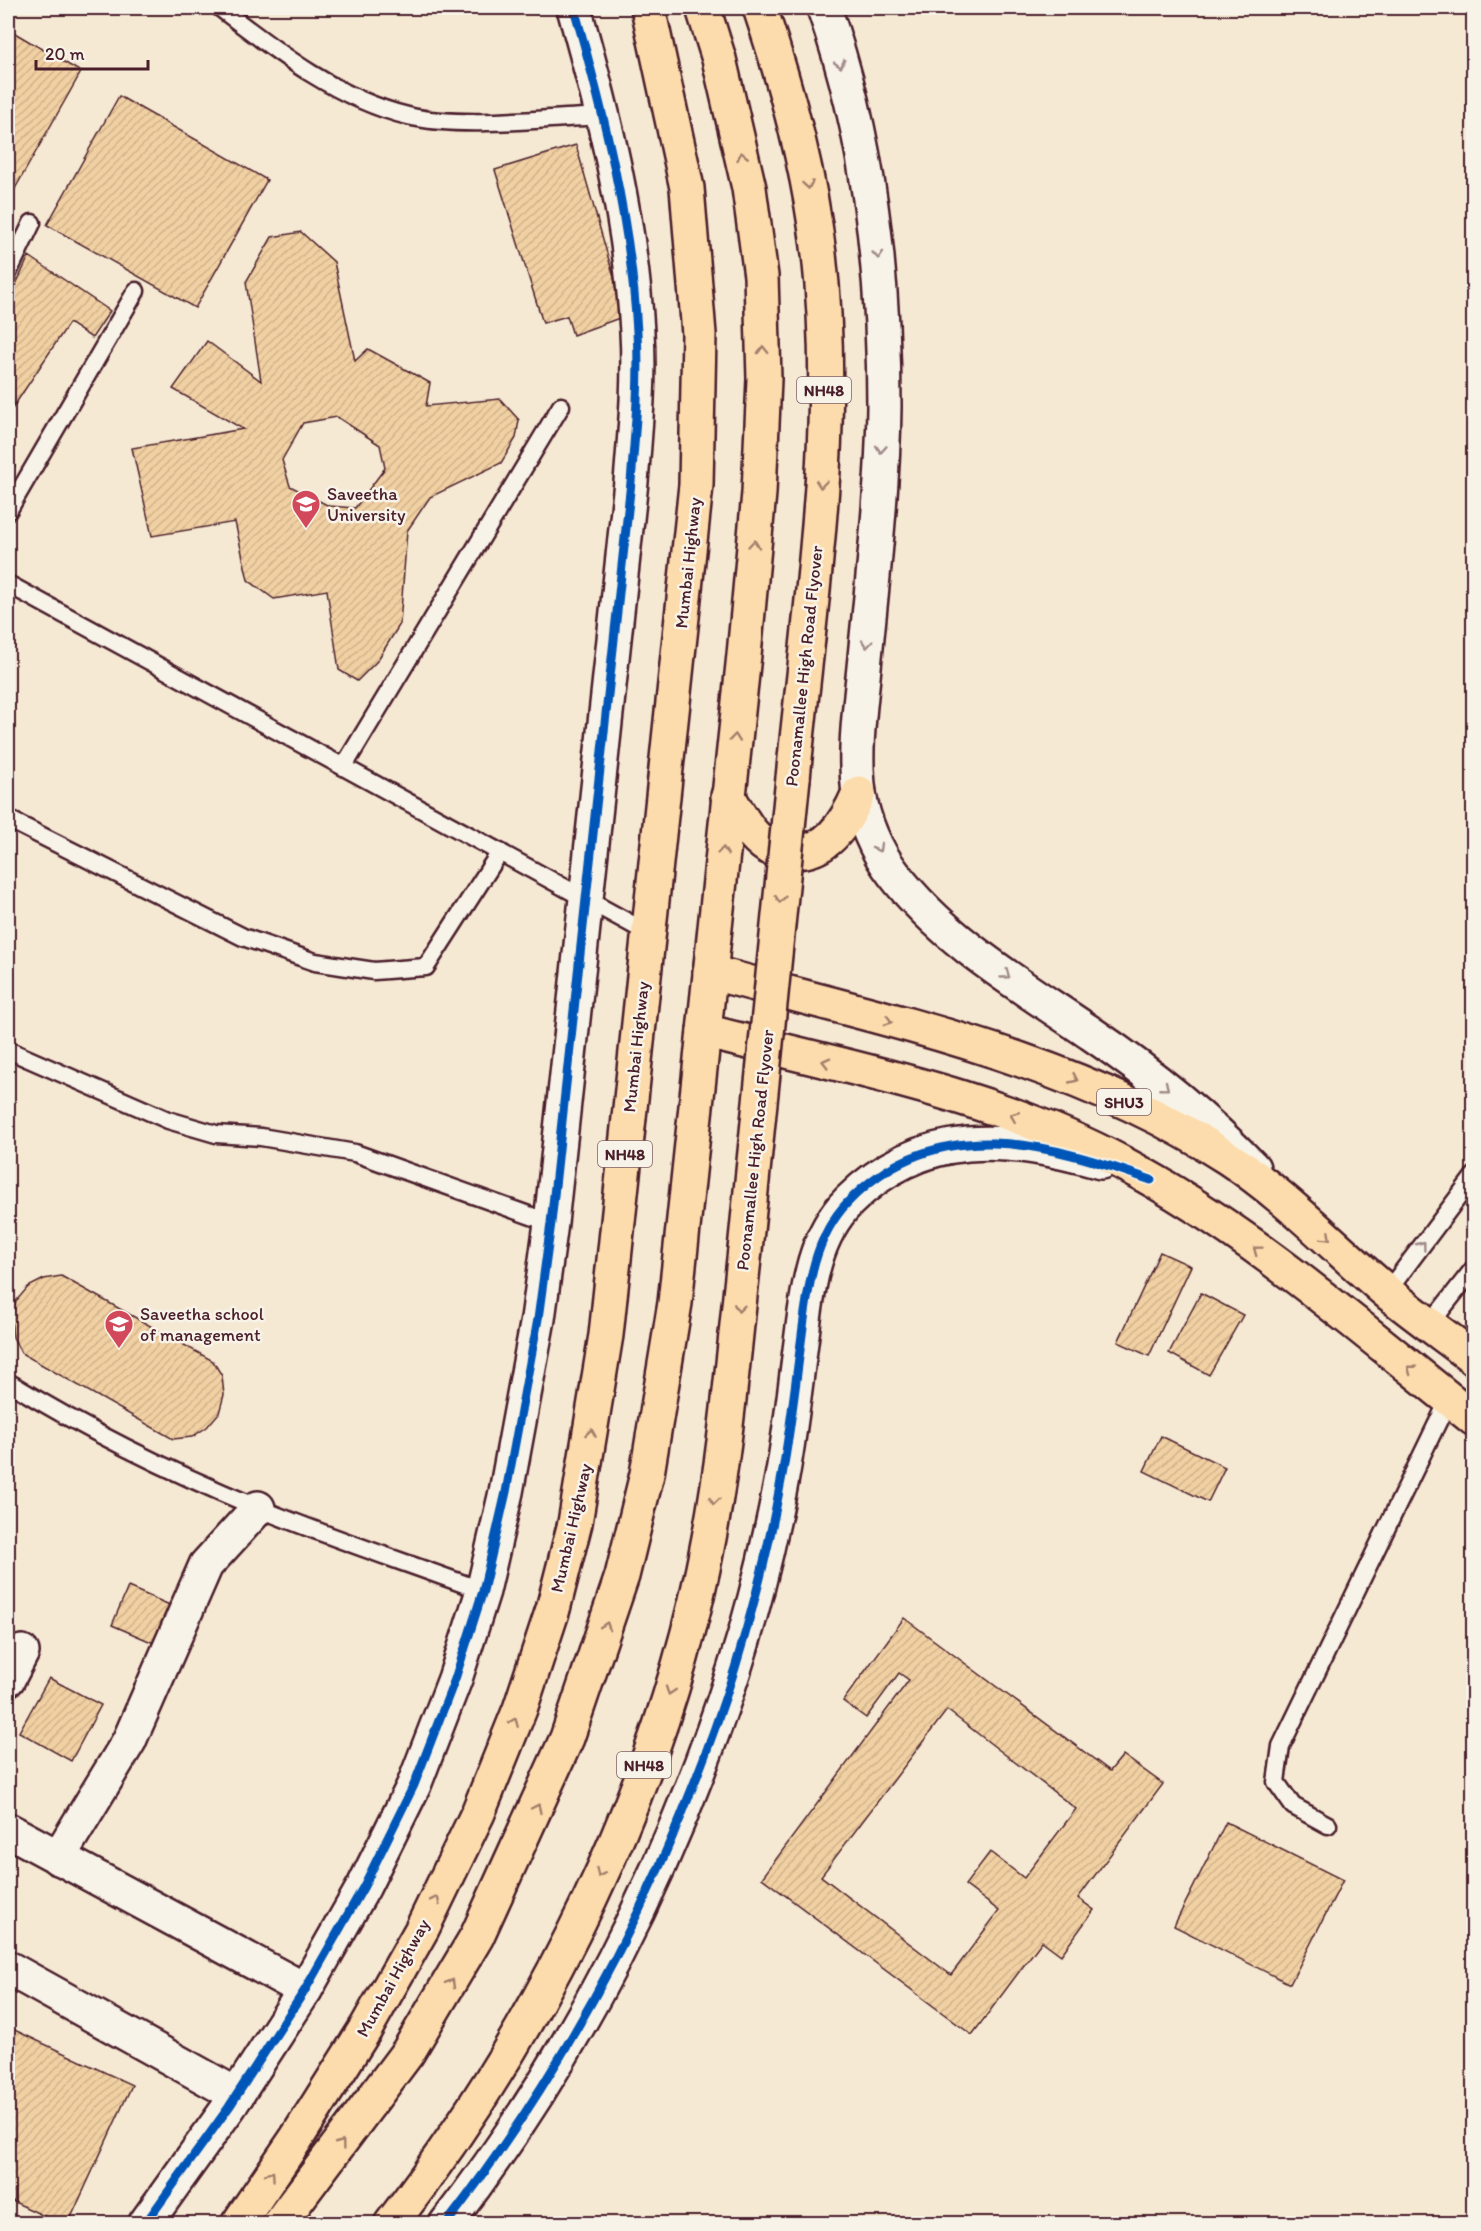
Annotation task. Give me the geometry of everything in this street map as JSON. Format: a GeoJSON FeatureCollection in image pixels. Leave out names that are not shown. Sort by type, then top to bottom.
{"type":"FeatureCollection","features":[{"type":"Feature","properties":{"kind":"main road","name":"Mumbai Highway"},"geometry":{"type":"LineString","coordinates":[[238,2223],[309,2119],[366,2028],[422,1929],[482,1802],[520,1709],[553,1609],[575,1523],[606,1335],[696,485],[699,334],[687,188],[648,8]]}},
{"type":"Feature","properties":{"kind":"main road"},"geometry":{"type":"LineString","coordinates":[[279,2223],[408,2052],[477,1936],[543,1796],[592,1670],[625,1565],[647,1474],[663,1386],[704,1031],[759,493],[764,379],[762,276],[749,188],[719,59],[703,8]]}},
{"type":"Feature","properties":{"kind":"main road","name":"Poonamallee High Road Flyover"},"geometry":{"type":"LineString","coordinates":[[391,2223],[461,2128],[540,1995],[623,1822],[687,1638],[709,1538],[745,1250],[823,459],[824,359],[819,255],[804,161],[777,58],[760,8]]}},
{"type":"Feature","properties":{"kind":"main road"},"geometry":{"type":"LineString","coordinates":[[728,796],[748,828],[769,848],[797,853],[824,845],[847,820],[859,793]]}},
{"type":"Feature","properties":{"kind":"main road","name":"SHU3"},"geometry":{"type":"LineString","coordinates":[[710,972],[887,1020],[1062,1073],[1161,1119],[1228,1158],[1294,1210],[1387,1292],[1473,1358]]}},
{"type":"Feature","properties":{"kind":"main road"},"geometry":{"type":"LineString","coordinates":[[704,1031],[918,1086],[1007,1113],[1121,1162],[1243,1239],[1461,1409]]}},
{"type":"Feature","properties":{"kind":"street"},"geometry":{"type":"LineString","coordinates":[[145,2223],[237,2095],[305,1990],[364,1886],[414,1785],[455,1679],[483,1591],[506,1492],[538,1319],[551,1223],[630,493],[636,407],[637,333],[631,267],[616,171],[604,116],[574,8]]}},
{"type":"Feature","properties":{"kind":"street"},"geometry":{"type":"LineString","coordinates":[[824,8],[858,132],[873,207],[882,312],[884,410],[858,736],[859,793],[869,832],[891,871],[921,905],[958,940],[1155,1078],[1211,1124],[1294,1210]]}},
{"type":"Feature","properties":{"kind":"street"},"geometry":{"type":"LineString","coordinates":[[446,2223],[521,2120],[570,2041],[656,1872],[699,1770],[734,1668],[760,1580],[780,1486],[808,1293],[817,1253],[828,1228],[847,1202],[875,1179],[914,1155],[946,1145],[983,1142],[1023,1144],[1074,1155],[1151,1180]]}},
{"type":"Feature","properties":{"kind":"street"},"geometry":{"type":"LineString","coordinates":[[58,1858],[129,1741],[206,1565],[258,1508]]}},
{"type":"Feature","properties":{"kind":"street"},"geometry":{"type":"LineString","coordinates":[[8,1830],[305,1990]]}},
{"type":"Feature","properties":{"kind":"street"},"geometry":{"type":"LineString","coordinates":[[8,1968],[237,2095]]}},
{"type":"Feature","properties":{"kind":"lane"},"geometry":{"type":"LineString","coordinates":[[220,8],[283,56],[359,99],[409,116],[462,121],[604,116]]}},
{"type":"Feature","properties":{"kind":"lane"},"geometry":{"type":"LineString","coordinates":[[8,273],[32,223]]}},
{"type":"Feature","properties":{"kind":"lane"},"geometry":{"type":"LineString","coordinates":[[8,511],[136,291]]}},
{"type":"Feature","properties":{"kind":"lane"},"geometry":{"type":"LineString","coordinates":[[344,766],[561,406]]}},
{"type":"Feature","properties":{"kind":"lane"},"geometry":{"type":"LineString","coordinates":[[8,584],[648,933]]}},
{"type":"Feature","properties":{"kind":"lane"},"geometry":{"type":"LineString","coordinates":[[8,819],[243,937],[315,962],[374,971],[426,967],[500,852]]}},
{"type":"Feature","properties":{"kind":"lane"},"geometry":{"type":"LineString","coordinates":[[8,1050],[168,1120],[216,1134],[261,1137],[355,1153],[551,1223]]}},
{"type":"Feature","properties":{"kind":"lane"},"geometry":{"type":"LineString","coordinates":[[1387,1292],[1473,1176]]}},
{"type":"Feature","properties":{"kind":"lane"},"geometry":{"type":"LineString","coordinates":[[1430,1324],[1473,1268]]}},
{"type":"Feature","properties":{"kind":"lane"},"geometry":{"type":"LineString","coordinates":[[8,1382],[48,1407],[188,1478],[258,1508],[483,1591]]}},
{"type":"Feature","properties":{"kind":"lane"},"geometry":{"type":"LineString","coordinates":[[1328,1826],[1293,1806],[1276,1782],[1281,1746],[1461,1409]]}},
{"type":"Feature","properties":{"kind":"building"},"geometry":{"type":"Polygon","coordinates":[[[8,29],[81,72],[8,201],[8,29]]]}},
{"type":"Feature","properties":{"kind":"building"},"geometry":{"type":"Polygon","coordinates":[[[119,96],[267,180],[195,308],[47,225],[119,96]]]}},
{"type":"Feature","properties":{"kind":"building"},"geometry":{"type":"Polygon","coordinates":[[[576,145],[625,316],[573,335],[567,316],[543,323],[495,170],[576,145]]]}},
{"type":"Feature","properties":{"kind":"building"},"geometry":{"type":"Polygon","coordinates":[[[301,232],[334,262],[355,361],[368,349],[430,383],[426,406],[500,399],[519,420],[516,438],[501,463],[430,497],[407,531],[400,624],[377,661],[357,681],[339,670],[327,590],[274,599],[248,580],[235,522],[152,536],[132,448],[243,429],[173,389],[207,341],[261,381],[246,282],[272,237],[301,232]],[[337,417],[303,423],[282,460],[290,486],[329,506],[355,508],[385,468],[380,445],[337,417]]]}},
{"type":"Feature","properties":{"kind":"building"},"geometry":{"type":"Polygon","coordinates":[[[29,256],[110,311],[92,338],[69,323],[8,415],[8,302],[29,256]]]}},
{"type":"Feature","properties":{"kind":"building"},"geometry":{"type":"Polygon","coordinates":[[[8,460],[15,466],[8,477],[8,460]]]}},
{"type":"Feature","properties":{"kind":"building"},"geometry":{"type":"Polygon","coordinates":[[[1160,1252],[1191,1266],[1149,1356],[1118,1342],[1160,1252]]]}},
{"type":"Feature","properties":{"kind":"building"},"geometry":{"type":"Polygon","coordinates":[[[61,1276],[213,1361],[222,1376],[224,1395],[219,1413],[207,1427],[192,1437],[173,1439],[21,1353],[13,1337],[11,1319],[16,1301],[28,1287],[44,1279],[61,1276]]]}},
{"type":"Feature","properties":{"kind":"building"},"geometry":{"type":"Polygon","coordinates":[[[1201,1293],[1243,1315],[1209,1375],[1169,1353],[1201,1293]]]}},
{"type":"Feature","properties":{"kind":"building"},"geometry":{"type":"Polygon","coordinates":[[[1161,1436],[1225,1467],[1208,1502],[1144,1471],[1161,1436]]]}},
{"type":"Feature","properties":{"kind":"building"},"geometry":{"type":"Polygon","coordinates":[[[128,1587],[179,1609],[163,1647],[112,1625],[128,1587]]]}},
{"type":"Feature","properties":{"kind":"building"},"geometry":{"type":"Polygon","coordinates":[[[904,1618],[1110,1771],[1123,1755],[1163,1784],[1078,1898],[1094,1910],[1061,1955],[1042,1941],[972,2035],[762,1878],[909,1680],[899,1673],[866,1718],[843,1701],[904,1618]],[[947,1710],[821,1876],[951,1975],[999,1911],[965,1885],[990,1852],[1024,1878],[1076,1809],[947,1710]]]}},
{"type":"Feature","properties":{"kind":"building"},"geometry":{"type":"Polygon","coordinates":[[[49,1678],[101,1705],[71,1761],[19,1732],[49,1678]]]}},
{"type":"Feature","properties":{"kind":"building"},"geometry":{"type":"Polygon","coordinates":[[[1226,1822],[1343,1880],[1290,1984],[1174,1926],[1226,1822]]]}},
{"type":"Feature","properties":{"kind":"building"},"geometry":{"type":"Polygon","coordinates":[[[8,2027],[132,2085],[68,2224],[61,2224],[8,2199],[8,2027]]]}},
{"type":"Feature","properties":{"kind":"cycle path"},"geometry":{"type":"LineString","coordinates":[[145,2224],[229,2107],[305,1990],[364,1886],[414,1785],[455,1679],[483,1591],[506,1492],[538,1319],[551,1223],[631,482],[637,407],[637,332],[629,249],[606,128],[574,8]]}},
{"type":"Feature","properties":{"kind":"cycle path"},"geometry":{"type":"LineString","coordinates":[[446,2224],[493,2161],[536,2096],[615,1959],[650,1888],[710,1742],[742,1646],[766,1555],[786,1452],[808,1291],[818,1253],[835,1217],[848,1202],[882,1173],[917,1155],[955,1145],[993,1143],[1032,1147],[1072,1155],[1151,1180]]}},
{"type":"Feature","properties":{"kind":"place","name":"Saveetha University"},"geometry":{"type":"Point","coordinates":[306,530]}},
{"type":"Feature","properties":{"kind":"place","name":"Saveetha school of management"},"geometry":{"type":"Point","coordinates":[119,1350]}}]}
